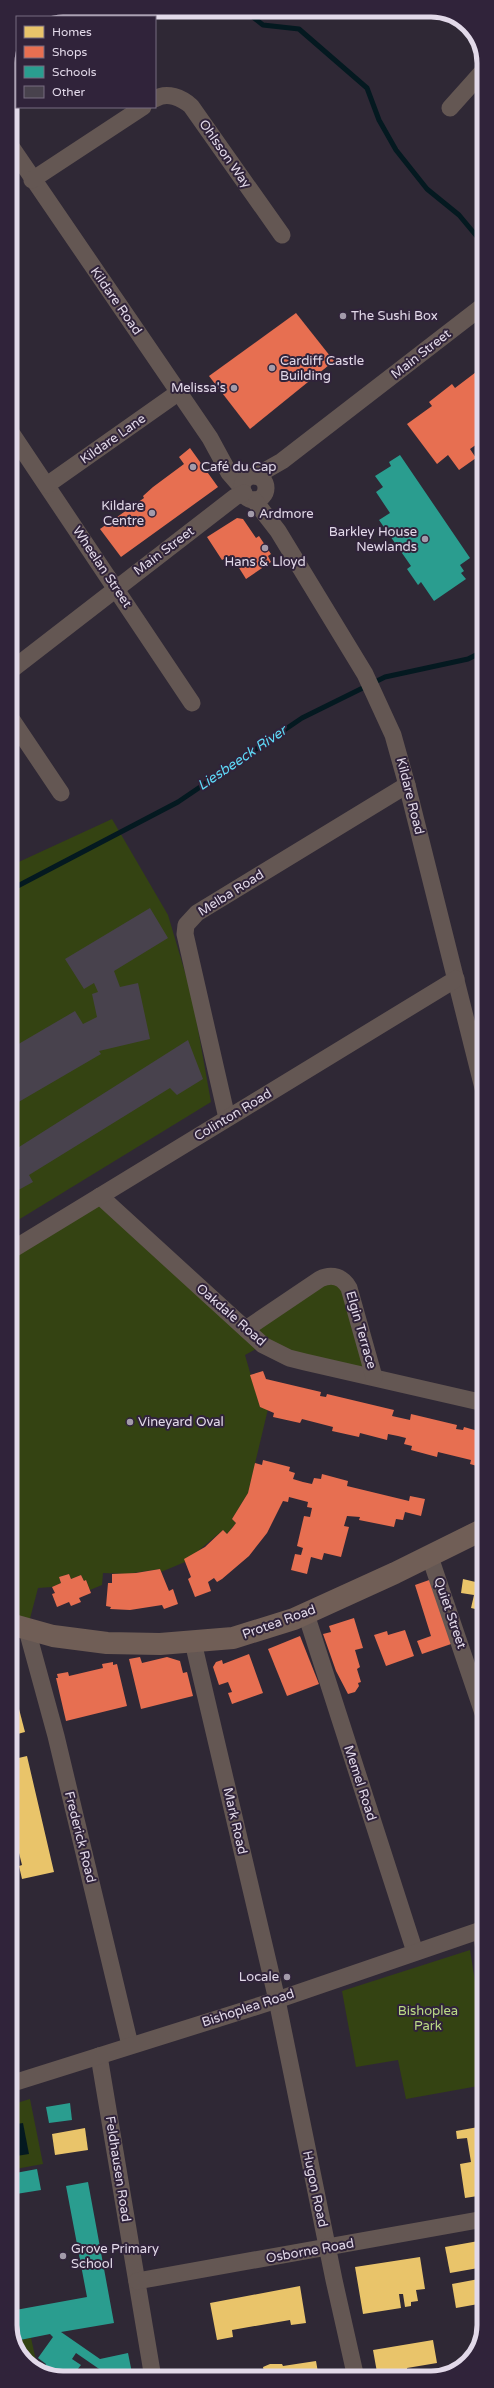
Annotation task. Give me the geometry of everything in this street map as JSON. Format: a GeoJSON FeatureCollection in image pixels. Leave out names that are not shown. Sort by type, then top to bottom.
{"type":"FeatureCollection","features":[{"type":"Feature","properties":{"kind":"main road","name":"Protea Road"},"geometry":{"type":"LineString","coordinates":[[19,1627],[66,1639],[107,1643],[193,1642],[251,1634],[306,1614],[477,1535]]}},
{"type":"Feature","properties":{"kind":"street"},"geometry":{"type":"LineString","coordinates":[[450,108],[477,78]]}},
{"type":"Feature","properties":{"kind":"street","name":"Ohlsson Way"},"geometry":{"type":"LineString","coordinates":[[156,99],[169,96],[179,97],[191,106],[282,235]]}},
{"type":"Feature","properties":{"kind":"street"},"geometry":{"type":"LineString","coordinates":[[32,180],[141,108]]}},
{"type":"Feature","properties":{"kind":"street","name":"Kildare Road"},"geometry":{"type":"LineString","coordinates":[[17,159],[179,392],[222,457],[254,487],[274,525],[365,674],[379,701],[393,736],[408,785],[477,1061]]}},
{"type":"Feature","properties":{"kind":"street","name":"Main Street"},"geometry":{"type":"LineString","coordinates":[[17,666],[235,497],[254,487],[282,461],[477,310]]}},
{"type":"Feature","properties":{"kind":"street","name":"Kildare Lane"},"geometry":{"type":"LineString","coordinates":[[47,485],[179,392]]}},
{"type":"Feature","properties":{"kind":"street","name":"Wheelan Street"},"geometry":{"type":"LineString","coordinates":[[17,441],[192,703]]}},
{"type":"Feature","properties":{"kind":"street"},"geometry":{"type":"LineString","coordinates":[[17,727],[61,793]]}},
{"type":"Feature","properties":{"kind":"street","name":"Melba Road"},"geometry":{"type":"LineString","coordinates":[[228,1118],[185,934],[186,925],[197,913],[408,785]]}},
{"type":"Feature","properties":{"kind":"street","name":"Colinton Road"},"geometry":{"type":"LineString","coordinates":[[17,1247],[456,980]]}},
{"type":"Feature","properties":{"kind":"street","name":"Oakdale Road"},"geometry":{"type":"LineString","coordinates":[[100,1196],[263,1345],[289,1358],[477,1401]]}},
{"type":"Feature","properties":{"kind":"street","name":"Elgin Terrace"},"geometry":{"type":"LineString","coordinates":[[246,1329],[320,1278],[328,1276],[337,1277],[346,1283],[349,1288],[374,1377]]}},
{"type":"Feature","properties":{"kind":"street","name":"Quiet Street"},"geometry":{"type":"LineString","coordinates":[[430,1556],[477,1695]]}},
{"type":"Feature","properties":{"kind":"street","name":"Memel Road"},"geometry":{"type":"LineString","coordinates":[[306,1614],[415,1952]]}},
{"type":"Feature","properties":{"kind":"street","name":"Frederick Road"},"geometry":{"type":"LineString","coordinates":[[19,1627],[56,1736],[130,2045]]}},
{"type":"Feature","properties":{"kind":"street","name":"Mark Road"},"geometry":{"type":"LineString","coordinates":[[193,1642],[277,2000]]}},
{"type":"Feature","properties":{"kind":"street","name":"Bishoplea Road"},"geometry":{"type":"LineString","coordinates":[[17,2082],[277,2000],[477,1932]]}},
{"type":"Feature","properties":{"kind":"street","name":"Hugon Road"},"geometry":{"type":"LineString","coordinates":[[277,2000],[327,2248],[354,2371]]}},
{"type":"Feature","properties":{"kind":"street","name":"Feldhausen Road"},"geometry":{"type":"LineString","coordinates":[[99,2056],[152,2371]]}},
{"type":"Feature","properties":{"kind":"street","name":"Osborne Road"},"geometry":{"type":"LineString","coordinates":[[137,2281],[477,2220]]}},
{"type":"Feature","properties":{"kind":"green space"},"geometry":{"type":"Polygon","coordinates":[[[112,819],[168,915],[192,996],[211,1102],[17,1221],[17,863],[112,819]]]}},
{"type":"Feature","properties":{"kind":"green space","name":"Vineyard Oval"},"geometry":{"type":"Polygon","coordinates":[[[100,1196],[245,1329],[337,1277],[374,1377],[263,1345],[245,1355],[260,1407],[268,1409],[248,1493],[232,1519],[236,1523],[227,1534],[223,1530],[185,1562],[161,1572],[160,1569],[127,1574],[103,1573],[102,1585],[90,1590],[86,1580],[84,1581],[81,1575],[71,1579],[69,1574],[59,1577],[61,1583],[52,1587],[38,1588],[27,1630],[17,1626],[17,1247],[100,1196]]]}},
{"type":"Feature","properties":{"kind":"green space","name":"Bishoplea Park"},"geometry":{"type":"Polygon","coordinates":[[[470,1950],[477,1994],[477,2086],[406,2099],[398,2060],[356,2067],[342,1991],[470,1950]]]}},
{"type":"Feature","properties":{"kind":"green space"},"geometry":{"type":"Polygon","coordinates":[[[30,2099],[43,2164],[17,2169],[17,2103],[30,2099]]]}},
{"type":"Feature","properties":{"kind":"green space"},"geometry":{"type":"Polygon","coordinates":[[[31,2338],[36,2363],[30,2358],[19,2340],[31,2338]]]}},
{"type":"Feature","properties":{"kind":"water"},"geometry":{"type":"Polygon","coordinates":[[[23,2123],[29,2154],[17,2156],[17,2124],[23,2123]]]}},
{"type":"Feature","properties":{"kind":"building: Homes"},"geometry":{"type":"Polygon","coordinates":[[[463,1579],[477,1582],[477,1609],[471,1608],[474,1595],[461,1593],[463,1579]]]}},
{"type":"Feature","properties":{"kind":"building: Homes"},"geometry":{"type":"Polygon","coordinates":[[[19,1709],[25,1732],[17,1734],[17,1710],[19,1709]]]}},
{"type":"Feature","properties":{"kind":"building: Homes"},"geometry":{"type":"Polygon","coordinates":[[[27,1756],[54,1872],[22,1879],[19,1866],[22,1865],[17,1845],[17,1758],[27,1756]]]}},
{"type":"Feature","properties":{"kind":"building: Homes"},"geometry":{"type":"Polygon","coordinates":[[[477,2127],[477,2196],[465,2198],[460,2164],[471,2162],[467,2138],[457,2139],[456,2131],[477,2127]]]}},
{"type":"Feature","properties":{"kind":"building: Homes"},"geometry":{"type":"Polygon","coordinates":[[[85,2128],[88,2150],[55,2155],[52,2134],[85,2128]]]}},
{"type":"Feature","properties":{"kind":"building: Homes"},"geometry":{"type":"Polygon","coordinates":[[[477,2241],[477,2268],[450,2273],[445,2247],[477,2241]]]}},
{"type":"Feature","properties":{"kind":"building: Homes"},"geometry":{"type":"Polygon","coordinates":[[[420,2257],[425,2289],[416,2290],[418,2301],[411,2302],[411,2306],[405,2307],[403,2294],[399,2294],[401,2308],[363,2314],[355,2267],[420,2257]]]}},
{"type":"Feature","properties":{"kind":"building: Homes"},"geometry":{"type":"Polygon","coordinates":[[[477,2279],[477,2304],[456,2308],[452,2284],[477,2279]]]}},
{"type":"Feature","properties":{"kind":"building: Homes"},"geometry":{"type":"Polygon","coordinates":[[[300,2286],[306,2323],[291,2325],[290,2320],[232,2330],[233,2337],[217,2340],[210,2303],[300,2286]]]}},
{"type":"Feature","properties":{"kind":"building: Homes"},"geometry":{"type":"Polygon","coordinates":[[[433,2340],[437,2363],[407,2368],[407,2371],[377,2371],[373,2350],[433,2340]]]}},
{"type":"Feature","properties":{"kind":"building: Homes"},"geometry":{"type":"Polygon","coordinates":[[[316,2361],[318,2371],[264,2371],[263,2367],[270,2364],[282,2364],[283,2366],[316,2361]]]}},
{"type":"Feature","properties":{"kind":"building: Shops","name":"Cardiff Castle Building"},"geometry":{"type":"Polygon","coordinates":[[[296,313],[334,361],[250,429],[209,376],[296,313]]]}},
{"type":"Feature","properties":{"kind":"building: Shops"},"geometry":{"type":"Polygon","coordinates":[[[477,371],[477,444],[470,449],[476,458],[459,470],[448,455],[437,464],[407,424],[432,406],[429,402],[452,384],[455,388],[477,371]]]}},
{"type":"Feature","properties":{"kind":"building: Shops","name":"Kildare Centre"},"geometry":{"type":"Polygon","coordinates":[[[190,448],[218,487],[121,557],[100,529],[144,498],[143,496],[153,487],[184,464],[179,457],[190,448]]]}},
{"type":"Feature","properties":{"kind":"building: Shops"},"geometry":{"type":"Polygon","coordinates":[[[237,518],[243,519],[256,538],[259,536],[271,554],[268,556],[271,562],[246,579],[231,555],[222,560],[207,537],[237,518]]]}},
{"type":"Feature","properties":{"kind":"building: Shops"},"geometry":{"type":"Polygon","coordinates":[[[263,1371],[266,1379],[321,1392],[320,1396],[326,1397],[327,1394],[394,1410],[392,1416],[410,1420],[411,1414],[457,1425],[456,1429],[463,1430],[464,1427],[477,1431],[477,1466],[470,1464],[471,1460],[438,1452],[437,1457],[411,1450],[412,1446],[404,1444],[406,1438],[398,1436],[388,1434],[387,1440],[360,1433],[359,1437],[332,1431],[333,1427],[302,1419],[300,1423],[273,1417],[274,1413],[260,1407],[250,1375],[263,1371]]]}},
{"type":"Feature","properties":{"kind":"building: Shops"},"geometry":{"type":"Polygon","coordinates":[[[263,1460],[290,1467],[289,1471],[295,1473],[293,1479],[303,1482],[312,1484],[314,1478],[321,1479],[322,1474],[348,1481],[347,1486],[409,1501],[410,1496],[425,1499],[421,1516],[405,1512],[403,1520],[396,1519],[394,1527],[359,1520],[360,1517],[347,1516],[344,1526],[349,1527],[341,1557],[324,1553],[322,1560],[311,1557],[307,1574],[291,1570],[295,1554],[301,1555],[303,1548],[297,1546],[304,1516],[310,1517],[312,1508],[307,1507],[308,1502],[289,1497],[288,1502],[283,1501],[267,1533],[249,1556],[222,1579],[217,1582],[214,1578],[208,1582],[211,1591],[195,1597],[188,1579],[191,1577],[184,1559],[205,1547],[223,1530],[227,1534],[233,1527],[236,1523],[232,1519],[248,1493],[255,1463],[262,1465],[263,1460]]]}},
{"type":"Feature","properties":{"kind":"building: Shops"},"geometry":{"type":"Polygon","coordinates":[[[160,1569],[169,1591],[173,1589],[178,1604],[164,1609],[162,1605],[130,1610],[110,1609],[111,1607],[106,1606],[108,1583],[112,1583],[112,1574],[136,1573],[160,1569]]]}},
{"type":"Feature","properties":{"kind":"building: Shops"},"geometry":{"type":"Polygon","coordinates":[[[69,1574],[71,1579],[81,1575],[84,1581],[86,1580],[91,1593],[79,1598],[81,1602],[71,1606],[69,1602],[57,1607],[52,1594],[55,1593],[52,1587],[61,1583],[59,1577],[69,1574]]]}},
{"type":"Feature","properties":{"kind":"building: Shops"},"geometry":{"type":"Polygon","coordinates":[[[432,1579],[454,1643],[422,1654],[417,1641],[431,1636],[415,1585],[432,1579]]]}},
{"type":"Feature","properties":{"kind":"building: Shops"},"geometry":{"type":"Polygon","coordinates":[[[354,1618],[363,1648],[355,1650],[360,1667],[357,1669],[361,1682],[358,1683],[359,1686],[355,1692],[348,1694],[336,1671],[323,1634],[331,1632],[329,1626],[354,1618]]]}},
{"type":"Feature","properties":{"kind":"building: Shops"},"geometry":{"type":"Polygon","coordinates":[[[405,1630],[414,1656],[386,1666],[374,1635],[387,1631],[388,1635],[405,1630]]]}},
{"type":"Feature","properties":{"kind":"building: Shops"},"geometry":{"type":"Polygon","coordinates":[[[300,1636],[319,1684],[287,1696],[268,1649],[300,1636]]]}},
{"type":"Feature","properties":{"kind":"building: Shops"},"geometry":{"type":"Polygon","coordinates":[[[249,1654],[263,1693],[232,1704],[228,1693],[232,1692],[228,1682],[219,1685],[213,1667],[216,1662],[222,1660],[223,1664],[249,1654]]]}},
{"type":"Feature","properties":{"kind":"building: Shops"},"geometry":{"type":"Polygon","coordinates":[[[140,1657],[142,1663],[167,1657],[180,1661],[183,1673],[187,1672],[193,1696],[141,1709],[129,1659],[140,1657]]]}},
{"type":"Feature","properties":{"kind":"building: Shops"},"geometry":{"type":"Polygon","coordinates":[[[113,1662],[113,1665],[117,1664],[127,1706],[66,1721],[56,1678],[58,1678],[57,1674],[68,1672],[69,1676],[103,1668],[102,1664],[113,1662]]]}},
{"type":"Feature","properties":{"kind":"building: Schools","name":"Barkley House Newlands"},"geometry":{"type":"Polygon","coordinates":[[[400,455],[470,558],[460,565],[464,571],[461,573],[466,579],[434,601],[421,582],[418,585],[407,569],[411,566],[379,520],[390,513],[376,492],[383,487],[375,476],[391,466],[389,462],[400,455]]]}},
{"type":"Feature","properties":{"kind":"building: Schools"},"geometry":{"type":"Polygon","coordinates":[[[70,2103],[72,2120],[49,2123],[46,2107],[70,2103]]]}},
{"type":"Feature","properties":{"kind":"building: Schools"},"geometry":{"type":"Polygon","coordinates":[[[37,2169],[41,2190],[17,2194],[17,2173],[37,2169]]]}},
{"type":"Feature","properties":{"kind":"building: Schools"},"geometry":{"type":"Polygon","coordinates":[[[88,2182],[114,2323],[61,2332],[100,2359],[128,2353],[132,2371],[102,2371],[76,2353],[72,2359],[81,2365],[77,2370],[78,2371],[60,2371],[51,2369],[44,2366],[46,2364],[38,2358],[53,2337],[50,2334],[19,2340],[17,2331],[17,2310],[87,2297],[66,2186],[88,2182]]]}},
{"type":"Feature","properties":{"kind":"building: Other"},"geometry":{"type":"Polygon","coordinates":[[[150,908],[168,938],[114,971],[120,987],[138,983],[150,1039],[99,1051],[101,1054],[17,1103],[17,1045],[75,1011],[83,1024],[97,1017],[92,994],[98,992],[94,983],[84,989],[65,959],[150,908]]]}},
{"type":"Feature","properties":{"kind":"building: Other"},"geometry":{"type":"Polygon","coordinates":[[[188,1040],[203,1079],[177,1095],[170,1088],[29,1175],[33,1182],[17,1191],[17,1143],[19,1147],[188,1040]]]}},
{"type":"Feature","properties":{"kind":"waterway"},"geometry":{"type":"LineString","coordinates":[[253,17],[263,25],[299,29],[367,88],[379,120],[396,150],[427,189],[459,215],[477,237]]}},
{"type":"Feature","properties":{"kind":"waterway","name":"Liesbeeck River"},"geometry":{"type":"LineString","coordinates":[[17,886],[178,802],[302,718],[385,677],[468,659],[477,654]]}},
{"type":"Feature","properties":{"kind":"place","name":"The Sushi Box"},"geometry":{"type":"Point","coordinates":[343,316]}},
{"type":"Feature","properties":{"kind":"place","name":"Cardiff Castle Building"},"geometry":{"type":"Point","coordinates":[272,368]}},
{"type":"Feature","properties":{"kind":"place","name":"Melissa's"},"geometry":{"type":"Point","coordinates":[234,388]}},
{"type":"Feature","properties":{"kind":"place","name":"Café du Cap"},"geometry":{"type":"Point","coordinates":[193,467]}},
{"type":"Feature","properties":{"kind":"place","name":"Kildare Centre"},"geometry":{"type":"Point","coordinates":[152,513]}},
{"type":"Feature","properties":{"kind":"place","name":"Ardmore"},"geometry":{"type":"Point","coordinates":[251,514]}},
{"type":"Feature","properties":{"kind":"place","name":"Barkley House Newlands"},"geometry":{"type":"Point","coordinates":[425,539]}},
{"type":"Feature","properties":{"kind":"place","name":"Hans & Lloyd"},"geometry":{"type":"Point","coordinates":[265,548]}},
{"type":"Feature","properties":{"kind":"place","name":"Vineyard Oval"},"geometry":{"type":"Point","coordinates":[130,1422]}},
{"type":"Feature","properties":{"kind":"place","name":"Locale"},"geometry":{"type":"Point","coordinates":[287,1977]}},
{"type":"Feature","properties":{"kind":"place","name":"Grove Primary School"},"geometry":{"type":"Point","coordinates":[63,2256]}}]}
